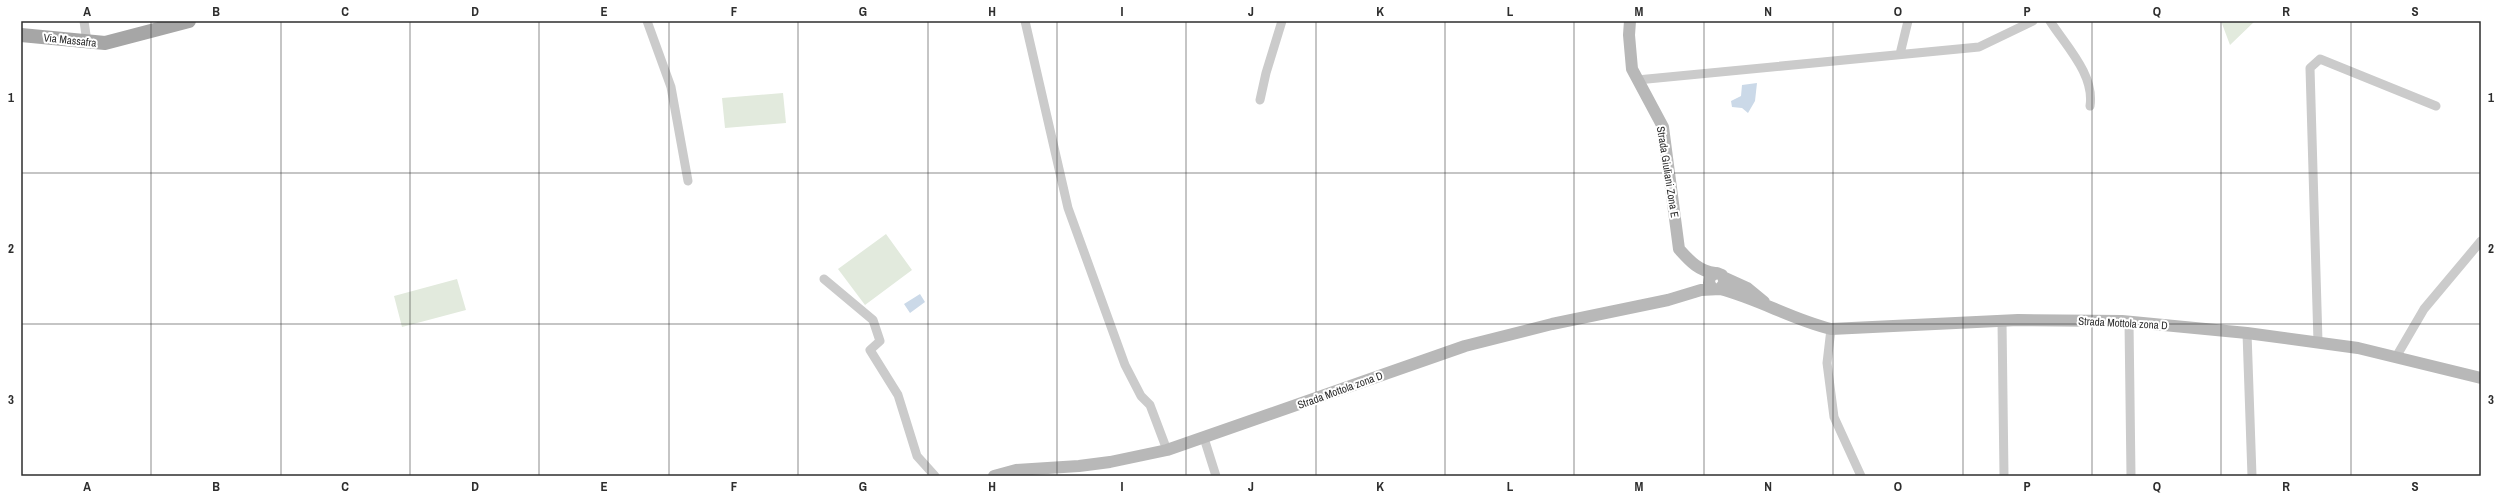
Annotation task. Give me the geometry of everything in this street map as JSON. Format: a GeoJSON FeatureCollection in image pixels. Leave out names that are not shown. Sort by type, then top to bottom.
{"type":"FeatureCollection","features":[{"type":"Feature","properties":{"kind":"main road","name":"Via Massafra"},"geometry":{"type":"LineString","coordinates":[[21,35],[105,43],[189,21]]}},
{"type":"Feature","properties":{"kind":"main road","name":"Strada Giuliani Zona E"},"geometry":{"type":"LineString","coordinates":[[1630,21],[1629,35],[1632,69],[1663,127],[1679,249],[1690,262],[1713,280]]}},
{"type":"Feature","properties":{"kind":"main road","name":"Strada Mottola zona D"},"geometry":{"type":"LineString","coordinates":[[994,476],[1016,470],[1102,463],[1167,450],[1465,346],[1686,296],[1698,286],[1713,280],[1747,288],[1766,304],[1808,323],[1831,329],[2002,321],[2129,322],[2247,333],[2318,342],[2396,357],[2481,378]]}},
{"type":"Feature","properties":{"kind":"street"},"geometry":{"type":"LineString","coordinates":[[84,21],[87,42]]}},
{"type":"Feature","properties":{"kind":"street"},"geometry":{"type":"LineString","coordinates":[[647,21],[671,87],[688,181]]}},
{"type":"Feature","properties":{"kind":"street"},"geometry":{"type":"LineString","coordinates":[[1024,21],[1068,208],[1125,366],[1141,396],[1150,405],[1167,450]]}},
{"type":"Feature","properties":{"kind":"street"},"geometry":{"type":"LineString","coordinates":[[1260,100],[1266,73],[1282,21]]}},
{"type":"Feature","properties":{"kind":"street"},"geometry":{"type":"LineString","coordinates":[[1900,54],[1908,21]]}},
{"type":"Feature","properties":{"kind":"street"},"geometry":{"type":"LineString","coordinates":[[1637,80],[1979,47],[2033,21]]}},
{"type":"Feature","properties":{"kind":"street"},"geometry":{"type":"LineString","coordinates":[[2050,21],[2085,74],[2091,95],[2090,106]]}},
{"type":"Feature","properties":{"kind":"street"},"geometry":{"type":"LineString","coordinates":[[2318,342],[2310,68],[2320,59],[2436,106]]}},
{"type":"Feature","properties":{"kind":"street"},"geometry":{"type":"LineString","coordinates":[[2396,357],[2424,309],[2481,241]]}},
{"type":"Feature","properties":{"kind":"street"},"geometry":{"type":"LineString","coordinates":[[824,278],[873,320],[880,341],[870,350],[898,394],[917,456],[935,476]]}},
{"type":"Feature","properties":{"kind":"street"},"geometry":{"type":"LineString","coordinates":[[2002,321],[2004,476]]}},
{"type":"Feature","properties":{"kind":"street"},"geometry":{"type":"LineString","coordinates":[[2129,322],[2131,476]]}},
{"type":"Feature","properties":{"kind":"street"},"geometry":{"type":"LineString","coordinates":[[1831,329],[1827,363],[1833,409],[1842,435],[1861,476]]}},
{"type":"Feature","properties":{"kind":"street"},"geometry":{"type":"LineString","coordinates":[[2247,333],[2252,476]]}},
{"type":"Feature","properties":{"kind":"street"},"geometry":{"type":"LineString","coordinates":[[1204,438],[1216,476]]}},
{"type":"Feature","properties":{"kind":"shaded area"},"geometry":{"type":"Polygon","coordinates":[[[2221,21],[2255,21],[2230,45],[2221,21]]]}},
{"type":"Feature","properties":{"kind":"shaded area"},"geometry":{"type":"Polygon","coordinates":[[[783,93],[786,123],[725,128],[722,98],[783,93]]]}},
{"type":"Feature","properties":{"kind":"shaded area"},"geometry":{"type":"Polygon","coordinates":[[[886,234],[912,270],[865,305],[838,269],[886,234]]]}},
{"type":"Feature","properties":{"kind":"shaded area"},"geometry":{"type":"Polygon","coordinates":[[[457,279],[466,310],[402,327],[394,296],[457,279]]]}},
{"type":"Feature","properties":{"kind":"water"},"geometry":{"type":"Polygon","coordinates":[[[1757,83],[1755,101],[1748,113],[1742,108],[1732,107],[1731,101],[1741,96],[1742,85],[1757,83]]]}},
{"type":"Feature","properties":{"kind":"water"},"geometry":{"type":"Polygon","coordinates":[[[920,294],[925,302],[910,313],[904,304],[920,294]]]}}]}
